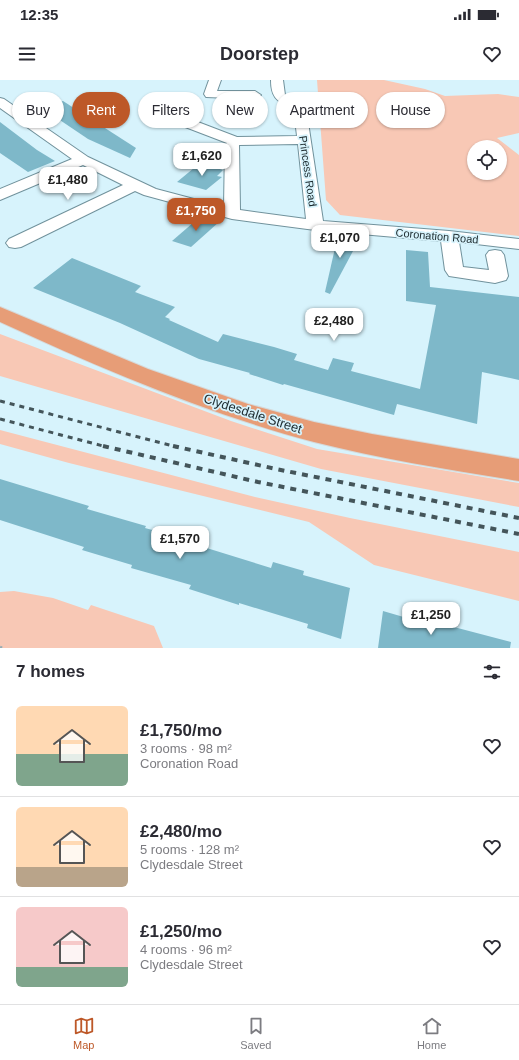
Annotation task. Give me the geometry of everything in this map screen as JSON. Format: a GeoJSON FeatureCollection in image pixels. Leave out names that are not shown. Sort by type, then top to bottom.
{"type":"FeatureCollection","features":[{"type":"Feature","properties":{"kind":"main road","name":"Clydesdale Street"},"geometry":{"type":"LineString","coordinates":[[0,314],[67,344],[173,387],[283,424],[336,438],[519,470]]}},
{"type":"Feature","properties":{"kind":"street"},"geometry":{"type":"LineString","coordinates":[[212,94],[210,94],[214,80]]}},
{"type":"Feature","properties":{"kind":"street","name":"Princess Road"},"geometry":{"type":"LineString","coordinates":[[277,80],[277,88],[280,97],[300,109],[315,225]]}},
{"type":"Feature","properties":{"kind":"street","name":"Coronation Road"},"geometry":{"type":"LineString","coordinates":[[0,102],[83,160],[150,192],[232,214],[315,225],[449,236],[519,244]]}},
{"type":"Feature","properties":{"kind":"street"},"geometry":{"type":"LineString","coordinates":[[201,128],[235,141],[303,140]]}},
{"type":"Feature","properties":{"kind":"street"},"geometry":{"type":"LineString","coordinates":[[232,214],[232,145],[235,141]]}},
{"type":"Feature","properties":{"kind":"street"},"geometry":{"type":"LineString","coordinates":[[0,195],[83,160]]}},
{"type":"Feature","properties":{"kind":"street"},"geometry":{"type":"LineString","coordinates":[[14,243],[134,185]]}},
{"type":"Feature","properties":{"kind":"street"},"geometry":{"type":"LineString","coordinates":[[449,236],[454,270],[456,272],[495,277],[499,276],[495,255]]}},
{"type":"Feature","properties":{"kind":"shaded area"},"geometry":{"type":"Polygon","coordinates":[[[317,80],[384,80],[434,92],[376,92],[376,128],[445,128],[445,96],[498,94],[519,97],[519,133],[497,138],[500,140],[467,140],[467,180],[507,180],[507,146],[519,155],[519,236],[340,215],[326,200],[321,128],[368,128],[368,92],[318,92],[317,80]]]}},
{"type":"Feature","properties":{"kind":"shaded area"},"geometry":{"type":"Polygon","coordinates":[[[0,334],[231,421],[317,449],[519,483],[519,507],[321,469],[0,376],[0,334]]]}},
{"type":"Feature","properties":{"kind":"shaded area"},"geometry":{"type":"Polygon","coordinates":[[[0,430],[255,497],[519,552],[519,601],[374,565],[309,522],[69,463],[0,444],[0,430]]]}},
{"type":"Feature","properties":{"kind":"shaded area"},"geometry":{"type":"Polygon","coordinates":[[[14,591],[53,598],[88,610],[91,605],[154,626],[163,648],[0,648],[0,592],[14,591]]]}},
{"type":"Feature","properties":{"kind":"building"},"geometry":{"type":"Polygon","coordinates":[[[64,102],[72,107],[72,128],[105,128],[136,148],[130,158],[88,139],[64,123],[64,102]]]}},
{"type":"Feature","properties":{"kind":"building"},"geometry":{"type":"Polygon","coordinates":[[[0,122],[37,150],[55,161],[28,172],[0,153],[0,122]]]}},
{"type":"Feature","properties":{"kind":"building"},"geometry":{"type":"Polygon","coordinates":[[[200,163],[223,170],[217,176],[222,177],[206,190],[177,182],[200,163]]]}},
{"type":"Feature","properties":{"kind":"building"},"geometry":{"type":"Polygon","coordinates":[[[201,216],[219,222],[191,247],[172,241],[201,216]]]}},
{"type":"Feature","properties":{"kind":"building"},"geometry":{"type":"Polygon","coordinates":[[[338,235],[360,238],[330,294],[325,292],[338,235]]]}},
{"type":"Feature","properties":{"kind":"building"},"geometry":{"type":"Polygon","coordinates":[[[406,250],[428,252],[430,287],[519,297],[519,380],[482,372],[477,424],[397,404],[394,415],[284,384],[283,385],[249,374],[250,373],[199,359],[120,323],[33,288],[72,258],[141,286],[135,292],[175,307],[165,317],[170,319],[169,320],[218,342],[223,334],[297,354],[294,360],[328,370],[333,358],[354,363],[351,371],[420,389],[436,305],[406,301],[406,250]]]}},
{"type":"Feature","properties":{"kind":"building"},"geometry":{"type":"Polygon","coordinates":[[[0,479],[89,506],[87,509],[146,526],[145,528],[185,539],[184,541],[271,568],[273,562],[304,571],[303,575],[350,588],[341,639],[307,628],[308,624],[239,603],[239,605],[189,589],[191,585],[131,568],[132,565],[82,550],[84,547],[0,520],[0,479]]]}},
{"type":"Feature","properties":{"kind":"building"},"geometry":{"type":"Polygon","coordinates":[[[383,611],[431,625],[431,621],[511,642],[510,648],[378,648],[383,611]]]}},
{"type":"Feature","properties":{"kind":"railway"},"geometry":{"type":"LineString","coordinates":[[0,401],[174,446]]}},
{"type":"Feature","properties":{"kind":"railway"},"geometry":{"type":"LineString","coordinates":[[0,419],[105,446]]}},
{"type":"Feature","properties":{"kind":"railway"},"geometry":{"type":"LineString","coordinates":[[105,446],[258,482],[519,534]]}},
{"type":"Feature","properties":{"kind":"railway"},"geometry":{"type":"LineString","coordinates":[[174,446],[276,469],[519,518]]}}]}
